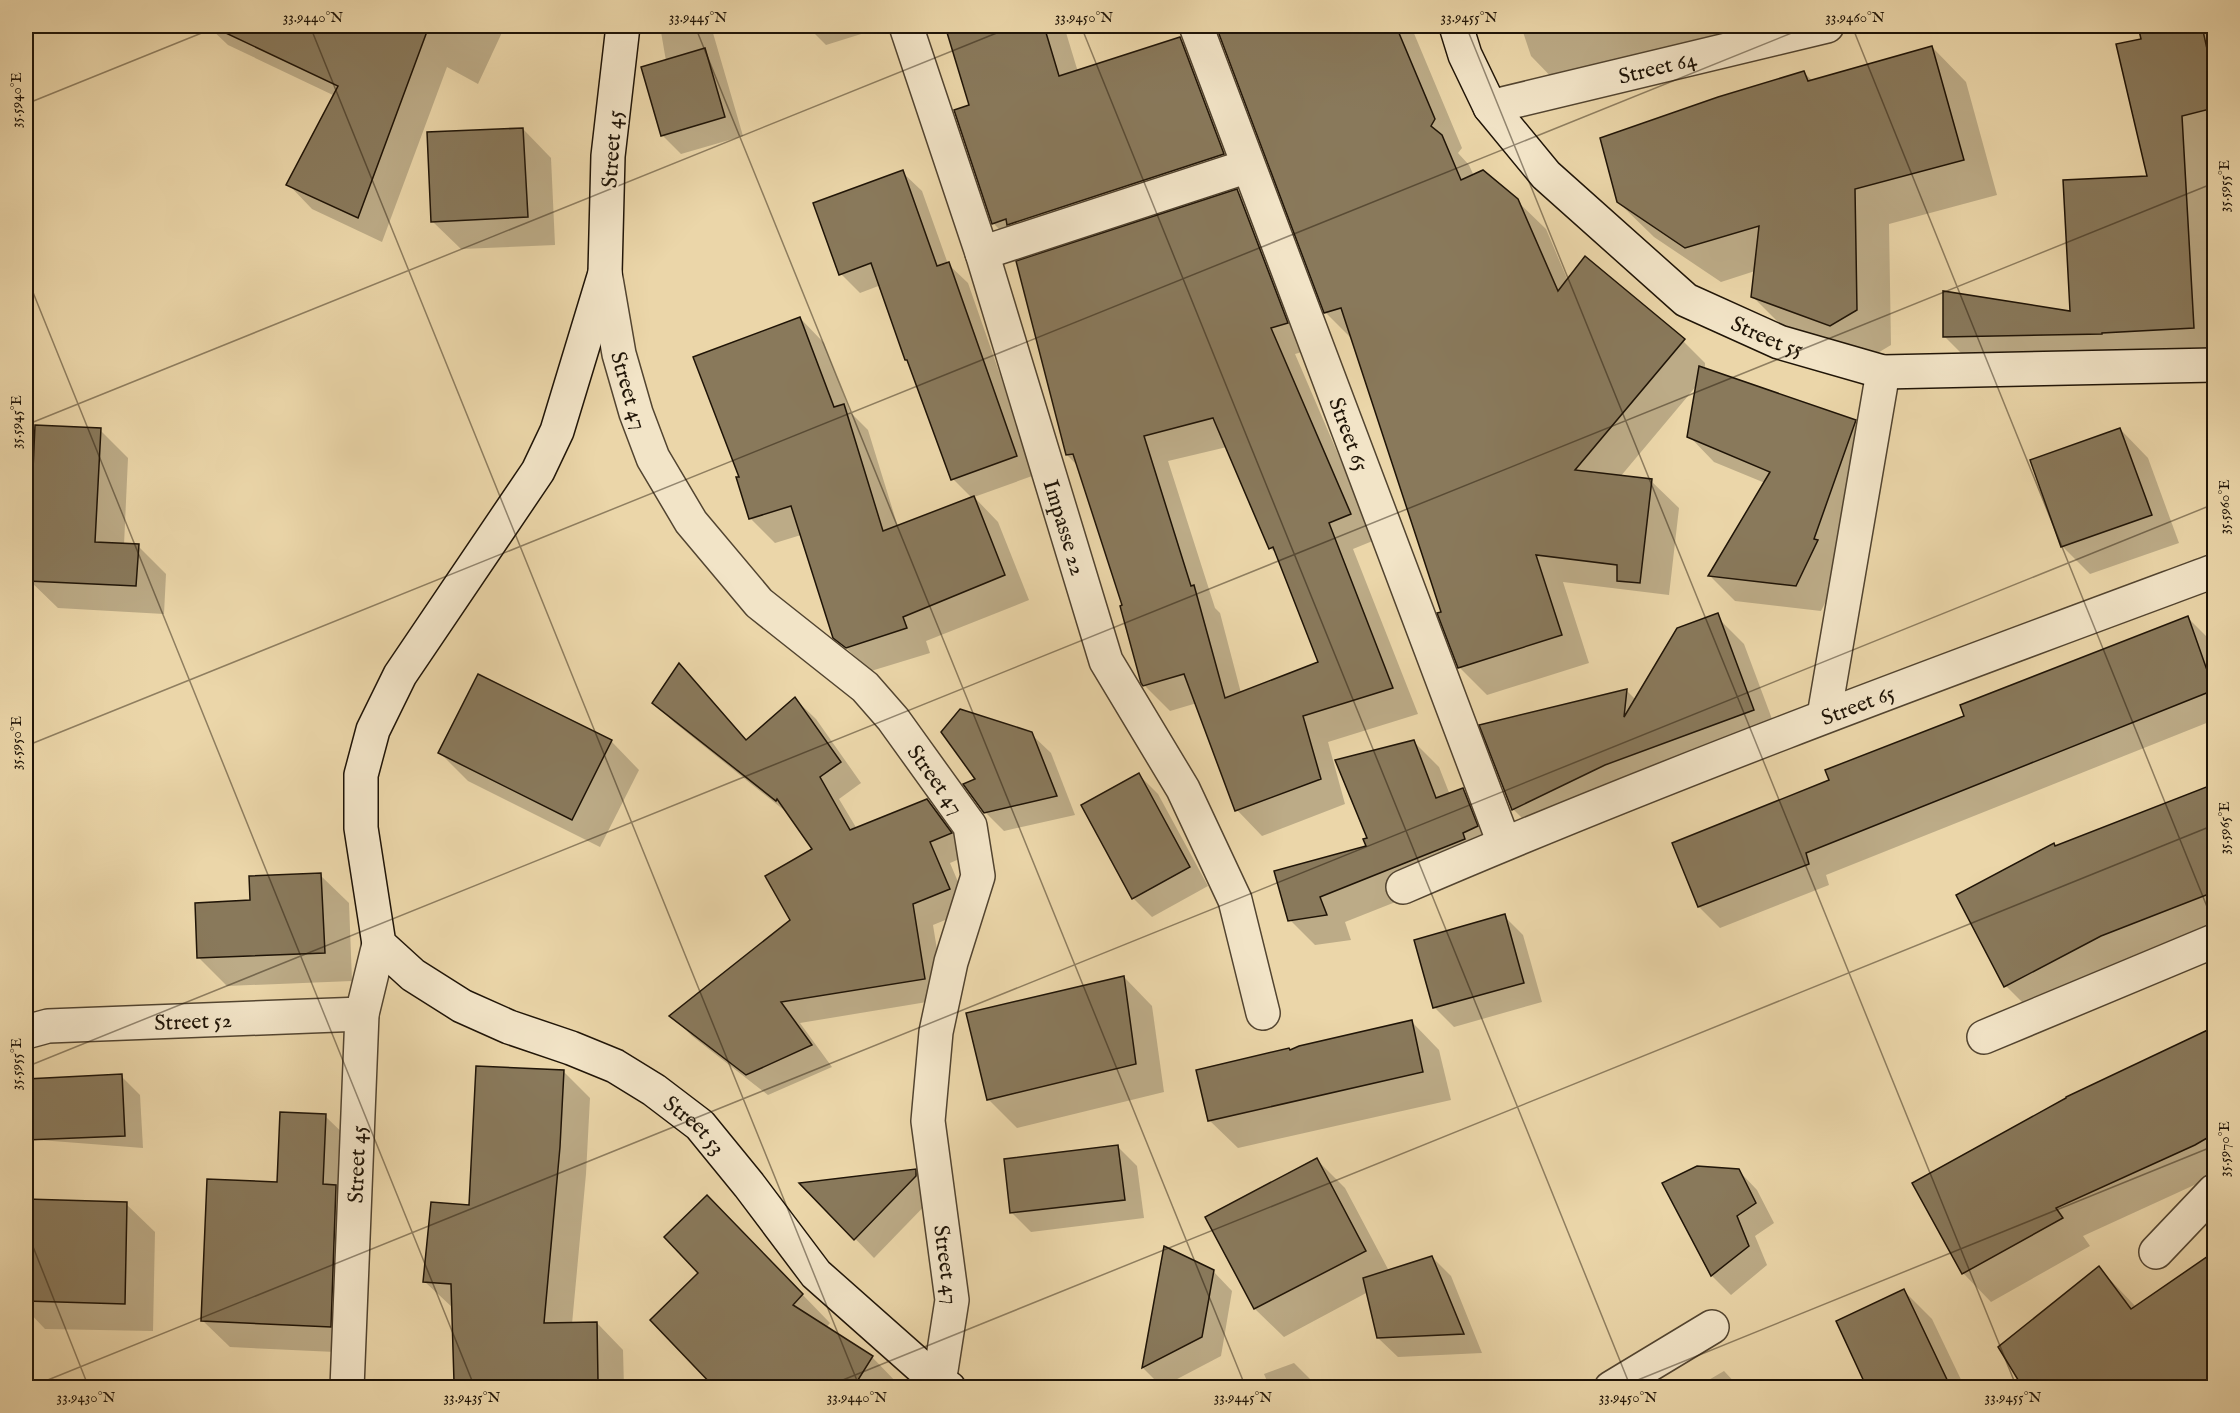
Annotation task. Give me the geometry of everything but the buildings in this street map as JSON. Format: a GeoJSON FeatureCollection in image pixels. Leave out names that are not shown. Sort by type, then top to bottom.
{"type":"FeatureCollection","features":[{"type":"Feature","properties":{"kind":"street","name":"Street 45"},"geometry":{"type":"LineString","coordinates":[[605,273],[608,156],[623,26]]}},
{"type":"Feature","properties":{"kind":"street","name":"Impasse 22"},"geometry":{"type":"LineString","coordinates":[[906,26],[982,253],[1106,661],[1183,789],[1235,900],[1263,1013]]}},
{"type":"Feature","properties":{"kind":"street","name":"Street 65"},"geometry":{"type":"LineString","coordinates":[[1196,26],[1504,843]]}},
{"type":"Feature","properties":{"kind":"street","name":"Street 55"},"geometry":{"type":"LineString","coordinates":[[1456,26],[1465,55],[1490,107],[1546,175],[1686,300],[1779,342],[1883,372],[2214,365]]}},
{"type":"Feature","properties":{"kind":"street","name":"Street 64"},"geometry":{"type":"LineString","coordinates":[[1490,107],[1827,26]]}},
{"type":"Feature","properties":{"kind":"street"},"geometry":{"type":"LineString","coordinates":[[982,253],[1248,166]]}},
{"type":"Feature","properties":{"kind":"street"},"geometry":{"type":"LineString","coordinates":[[379,944],[361,828],[361,775],[374,730],[400,675],[538,471],[557,431],[570,394],[605,273]]}},
{"type":"Feature","properties":{"kind":"street","name":"Street 47"},"geometry":{"type":"LineString","coordinates":[[605,273],[619,354],[636,413],[653,458],[691,522],[759,603],[865,687],[892,719],[970,826],[978,876],[951,962],[936,1032],[928,1121],[952,1300],[942,1386]]}},
{"type":"Feature","properties":{"kind":"street"},"geometry":{"type":"LineString","coordinates":[[1824,716],[1883,372]]}},
{"type":"Feature","properties":{"kind":"street","name":"Street 65"},"geometry":{"type":"LineString","coordinates":[[1402,887],[1504,843],[1824,716],[2214,571]]}},
{"type":"Feature","properties":{"kind":"street"},"geometry":{"type":"LineString","coordinates":[[1984,1037],[2214,941]]}},
{"type":"Feature","properties":{"kind":"street","name":"Street 45"},"geometry":{"type":"LineString","coordinates":[[347,1388],[363,1014],[379,944]]}},
{"type":"Feature","properties":{"kind":"street","name":"Street 53"},"geometry":{"type":"LineString","coordinates":[[379,944],[413,975],[462,1006],[509,1027],[615,1066],[654,1090],[699,1125],[749,1185],[816,1274],[942,1386]]}},
{"type":"Feature","properties":{"kind":"street","name":"Street 52"},"geometry":{"type":"LineString","coordinates":[[26,1032],[48,1026],[363,1014]]}},
{"type":"Feature","properties":{"kind":"street"},"geometry":{"type":"LineString","coordinates":[[2156,1252],[2214,1191]]}},
{"type":"Feature","properties":{"kind":"street"},"geometry":{"type":"LineString","coordinates":[[1611,1388],[1712,1327]]}}]}
